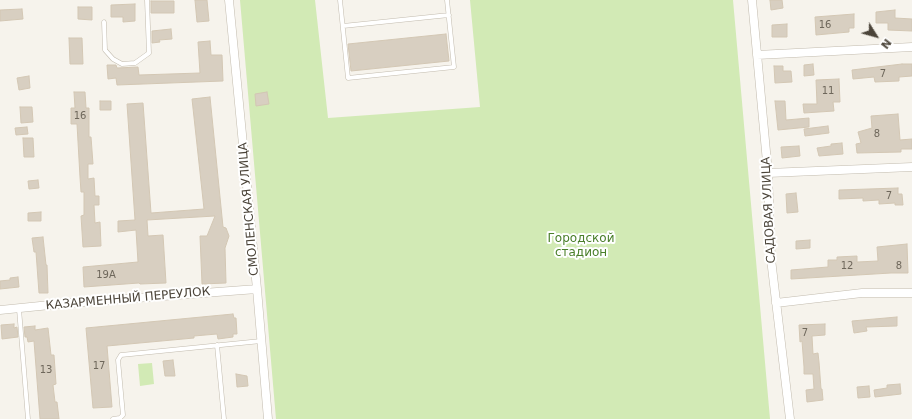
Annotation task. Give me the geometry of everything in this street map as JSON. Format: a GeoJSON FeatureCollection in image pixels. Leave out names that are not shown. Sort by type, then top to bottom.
{"type":"FeatureCollection","features":[{"type":"Feature","properties":{"kind":"street","name":"СМОЛЕНСКАЯ УЛИЦА"},"geometry":{"type":"LineString","coordinates":[[229,0],[268,419]]}},
{"type":"Feature","properties":{"kind":"street","name":"САДОВАЯ УЛИЦА"},"geometry":{"type":"LineString","coordinates":[[752,0],[768,173],[771,259],[790,419]]}},
{"type":"Feature","properties":{"kind":"street"},"geometry":{"type":"LineString","coordinates":[[757,55],[912,47]]}},
{"type":"Feature","properties":{"kind":"street"},"geometry":{"type":"LineString","coordinates":[[768,173],[912,167]]}},
{"type":"Feature","properties":{"kind":"street","name":"КАЗАРМЕННЫЙ ПЕРЕУЛОК"},"geometry":{"type":"LineString","coordinates":[[0,310],[70,303],[257,289]]}},
{"type":"Feature","properties":{"kind":"street"},"geometry":{"type":"LineString","coordinates":[[776,303],[862,293],[912,293]]}},
{"type":"Feature","properties":{"kind":"lane"},"geometry":{"type":"LineString","coordinates":[[104,22],[106,50],[112,59],[122,64],[135,63],[149,53],[147,0]]}},
{"type":"Feature","properties":{"kind":"lane"},"geometry":{"type":"LineString","coordinates":[[340,0],[348,78],[454,67],[447,0]]}},
{"type":"Feature","properties":{"kind":"lane"},"geometry":{"type":"LineString","coordinates":[[343,26],[449,15]]}},
{"type":"Feature","properties":{"kind":"lane"},"geometry":{"type":"LineString","coordinates":[[19,309],[28,419]]}},
{"type":"Feature","properties":{"kind":"lane"},"geometry":{"type":"LineString","coordinates":[[114,419],[120,418],[123,415],[118,360],[121,355],[261,341]]}},
{"type":"Feature","properties":{"kind":"lane"},"geometry":{"type":"LineString","coordinates":[[217,345],[224,419]]}},
{"type":"Feature","properties":{"kind":"green space","name":"Городской стадион"},"geometry":{"type":"Polygon","coordinates":[[[240,0],[315,0],[328,118],[480,107],[470,0],[733,0],[770,419],[276,419],[240,0]]]}},
{"type":"Feature","properties":{"kind":"green space"},"geometry":{"type":"Polygon","coordinates":[[[152,363],[154,384],[140,386],[138,364],[152,363]]]}},
{"type":"Feature","properties":{"kind":"building"},"geometry":{"type":"Polygon","coordinates":[[[195,0],[207,0],[209,21],[197,22],[195,0]]]}},
{"type":"Feature","properties":{"kind":"building"},"geometry":{"type":"Polygon","coordinates":[[[770,0],[782,0],[783,8],[771,10],[770,0]]]}},
{"type":"Feature","properties":{"kind":"building"},"geometry":{"type":"Polygon","coordinates":[[[151,1],[174,1],[174,13],[151,13],[151,1]]]}},
{"type":"Feature","properties":{"kind":"building"},"geometry":{"type":"Polygon","coordinates":[[[135,4],[135,21],[123,22],[123,17],[111,17],[111,5],[135,4]]]}},
{"type":"Feature","properties":{"kind":"building"},"geometry":{"type":"Polygon","coordinates":[[[78,7],[92,7],[92,20],[78,19],[78,7]]]}},
{"type":"Feature","properties":{"kind":"building"},"geometry":{"type":"Polygon","coordinates":[[[22,9],[23,19],[0,21],[0,10],[22,9]]]}},
{"type":"Feature","properties":{"kind":"building"},"geometry":{"type":"Polygon","coordinates":[[[895,10],[895,18],[912,19],[912,31],[888,30],[888,23],[876,23],[876,12],[895,10]]]}},
{"type":"Feature","properties":{"kind":"building"},"geometry":{"type":"Polygon","coordinates":[[[854,14],[854,28],[849,28],[849,32],[816,35],[815,17],[854,14]]]}},
{"type":"Feature","properties":{"kind":"building"},"geometry":{"type":"Polygon","coordinates":[[[787,24],[787,37],[772,37],[772,25],[787,24]]]}},
{"type":"Feature","properties":{"kind":"building"},"geometry":{"type":"Polygon","coordinates":[[[171,29],[172,39],[159,40],[160,42],[152,43],[152,31],[171,29]]]}},
{"type":"Feature","properties":{"kind":"building"},"geometry":{"type":"Polygon","coordinates":[[[446,34],[449,61],[351,71],[348,44],[446,34]]]}},
{"type":"Feature","properties":{"kind":"building"},"geometry":{"type":"Polygon","coordinates":[[[69,38],[82,38],[83,64],[70,64],[69,38]]]}},
{"type":"Feature","properties":{"kind":"building"},"geometry":{"type":"Polygon","coordinates":[[[210,41],[211,55],[222,55],[223,81],[117,85],[116,78],[108,79],[107,65],[116,65],[117,68],[138,67],[139,75],[200,73],[198,42],[210,41]]]}},
{"type":"Feature","properties":{"kind":"building"},"geometry":{"type":"Polygon","coordinates":[[[813,64],[814,75],[804,76],[804,65],[813,64]]]}},
{"type":"Feature","properties":{"kind":"building"},"geometry":{"type":"Polygon","coordinates":[[[912,64],[912,76],[899,77],[899,81],[875,82],[874,77],[853,79],[852,70],[912,64]]]}},
{"type":"Feature","properties":{"kind":"building"},"geometry":{"type":"Polygon","coordinates":[[[774,66],[783,66],[783,71],[791,71],[792,82],[775,83],[774,66]]]}},
{"type":"Feature","properties":{"kind":"building"},"geometry":{"type":"Polygon","coordinates":[[[29,76],[30,88],[19,90],[17,78],[29,76]]]}},
{"type":"Feature","properties":{"kind":"building"},"geometry":{"type":"Polygon","coordinates":[[[839,79],[840,102],[833,102],[834,111],[804,113],[803,104],[817,104],[816,80],[839,79]]]}},
{"type":"Feature","properties":{"kind":"building"},"geometry":{"type":"Polygon","coordinates":[[[74,92],[85,92],[86,108],[89,108],[89,137],[91,137],[93,164],[88,164],[88,179],[94,178],[95,196],[99,196],[99,205],[94,205],[95,223],[100,222],[101,246],[83,247],[81,216],[84,215],[84,192],[81,192],[77,124],[71,124],[71,108],[75,108],[74,92]]]}},
{"type":"Feature","properties":{"kind":"building"},"geometry":{"type":"Polygon","coordinates":[[[267,92],[269,104],[256,106],[255,94],[267,92]]]}},
{"type":"Feature","properties":{"kind":"building"},"geometry":{"type":"Polygon","coordinates":[[[210,97],[223,227],[226,228],[229,236],[225,248],[226,283],[202,284],[200,236],[207,236],[215,216],[147,220],[148,236],[163,235],[166,283],[139,283],[84,287],[83,267],[138,262],[136,230],[118,232],[118,221],[135,220],[127,104],[143,103],[151,213],[204,209],[192,99],[210,97]]]}},
{"type":"Feature","properties":{"kind":"building"},"geometry":{"type":"Polygon","coordinates":[[[100,101],[111,101],[111,110],[100,110],[100,101]]]}},
{"type":"Feature","properties":{"kind":"building"},"geometry":{"type":"Polygon","coordinates":[[[775,101],[785,101],[786,120],[809,118],[809,127],[778,130],[775,101]]]}},
{"type":"Feature","properties":{"kind":"building"},"geometry":{"type":"Polygon","coordinates":[[[20,107],[32,107],[33,122],[21,123],[20,107]]]}},
{"type":"Feature","properties":{"kind":"building"},"geometry":{"type":"Polygon","coordinates":[[[898,114],[900,140],[912,139],[912,149],[901,149],[901,152],[857,153],[856,144],[861,143],[858,132],[872,128],[871,116],[898,114]]]}},
{"type":"Feature","properties":{"kind":"building"},"geometry":{"type":"Polygon","coordinates":[[[828,126],[829,133],[805,136],[804,129],[828,126]]]}},
{"type":"Feature","properties":{"kind":"building"},"geometry":{"type":"Polygon","coordinates":[[[27,127],[28,134],[16,135],[15,128],[27,127]]]}},
{"type":"Feature","properties":{"kind":"building"},"geometry":{"type":"Polygon","coordinates":[[[23,138],[33,138],[34,157],[24,157],[23,138]]]}},
{"type":"Feature","properties":{"kind":"building"},"geometry":{"type":"Polygon","coordinates":[[[842,143],[843,154],[819,156],[817,148],[842,143]]]}},
{"type":"Feature","properties":{"kind":"building"},"geometry":{"type":"Polygon","coordinates":[[[799,146],[800,156],[782,158],[781,147],[799,146]]]}},
{"type":"Feature","properties":{"kind":"building"},"geometry":{"type":"Polygon","coordinates":[[[38,180],[39,188],[29,189],[28,181],[38,180]]]}},
{"type":"Feature","properties":{"kind":"building"},"geometry":{"type":"Polygon","coordinates":[[[898,188],[898,194],[902,194],[903,205],[895,205],[895,203],[879,204],[879,200],[863,201],[863,198],[839,199],[839,190],[898,188]]]}},
{"type":"Feature","properties":{"kind":"building"},"geometry":{"type":"Polygon","coordinates":[[[796,193],[798,212],[787,213],[786,194],[796,193]]]}},
{"type":"Feature","properties":{"kind":"building"},"geometry":{"type":"Polygon","coordinates":[[[41,212],[41,221],[28,221],[28,213],[41,212]]]}},
{"type":"Feature","properties":{"kind":"building"},"geometry":{"type":"Polygon","coordinates":[[[43,237],[47,265],[48,293],[39,293],[36,252],[34,252],[32,238],[43,237]]]}},
{"type":"Feature","properties":{"kind":"building"},"geometry":{"type":"Polygon","coordinates":[[[810,240],[810,248],[796,249],[796,241],[810,240]]]}},
{"type":"Feature","properties":{"kind":"building"},"geometry":{"type":"Polygon","coordinates":[[[907,244],[908,273],[791,279],[791,270],[828,267],[828,260],[837,260],[837,257],[857,256],[857,262],[878,261],[877,247],[907,244]]]}},
{"type":"Feature","properties":{"kind":"building"},"geometry":{"type":"Polygon","coordinates":[[[18,277],[19,287],[0,289],[0,281],[18,277]]]}},
{"type":"Feature","properties":{"kind":"building"},"geometry":{"type":"Polygon","coordinates":[[[233,314],[234,318],[236,318],[237,334],[233,334],[233,337],[218,339],[217,334],[194,336],[194,338],[107,346],[112,407],[93,408],[86,328],[233,314]]]}},
{"type":"Feature","properties":{"kind":"building"},"geometry":{"type":"Polygon","coordinates":[[[897,317],[897,326],[866,327],[867,331],[854,333],[852,321],[897,317]]]}},
{"type":"Feature","properties":{"kind":"building"},"geometry":{"type":"Polygon","coordinates":[[[14,324],[14,328],[17,327],[18,337],[2,339],[1,325],[14,324]]]}},
{"type":"Feature","properties":{"kind":"building"},"geometry":{"type":"Polygon","coordinates":[[[825,324],[825,335],[812,336],[813,354],[818,353],[823,400],[807,402],[806,390],[814,389],[813,374],[804,374],[802,341],[800,342],[799,325],[825,324]]]}},
{"type":"Feature","properties":{"kind":"building"},"geometry":{"type":"Polygon","coordinates":[[[35,326],[35,330],[48,328],[51,355],[54,355],[56,384],[53,385],[59,419],[40,419],[34,341],[28,342],[27,337],[25,337],[24,327],[35,326]]]}},
{"type":"Feature","properties":{"kind":"building"},"geometry":{"type":"Polygon","coordinates":[[[173,360],[175,376],[165,376],[163,361],[173,360]]]}},
{"type":"Feature","properties":{"kind":"building"},"geometry":{"type":"Polygon","coordinates":[[[236,374],[247,376],[248,386],[237,387],[236,374]]]}},
{"type":"Feature","properties":{"kind":"building"},"geometry":{"type":"Polygon","coordinates":[[[900,384],[901,394],[875,397],[874,390],[887,388],[887,385],[900,384]]]}},
{"type":"Feature","properties":{"kind":"building"},"geometry":{"type":"Polygon","coordinates":[[[869,386],[870,397],[858,398],[857,387],[869,386]]]}}]}
